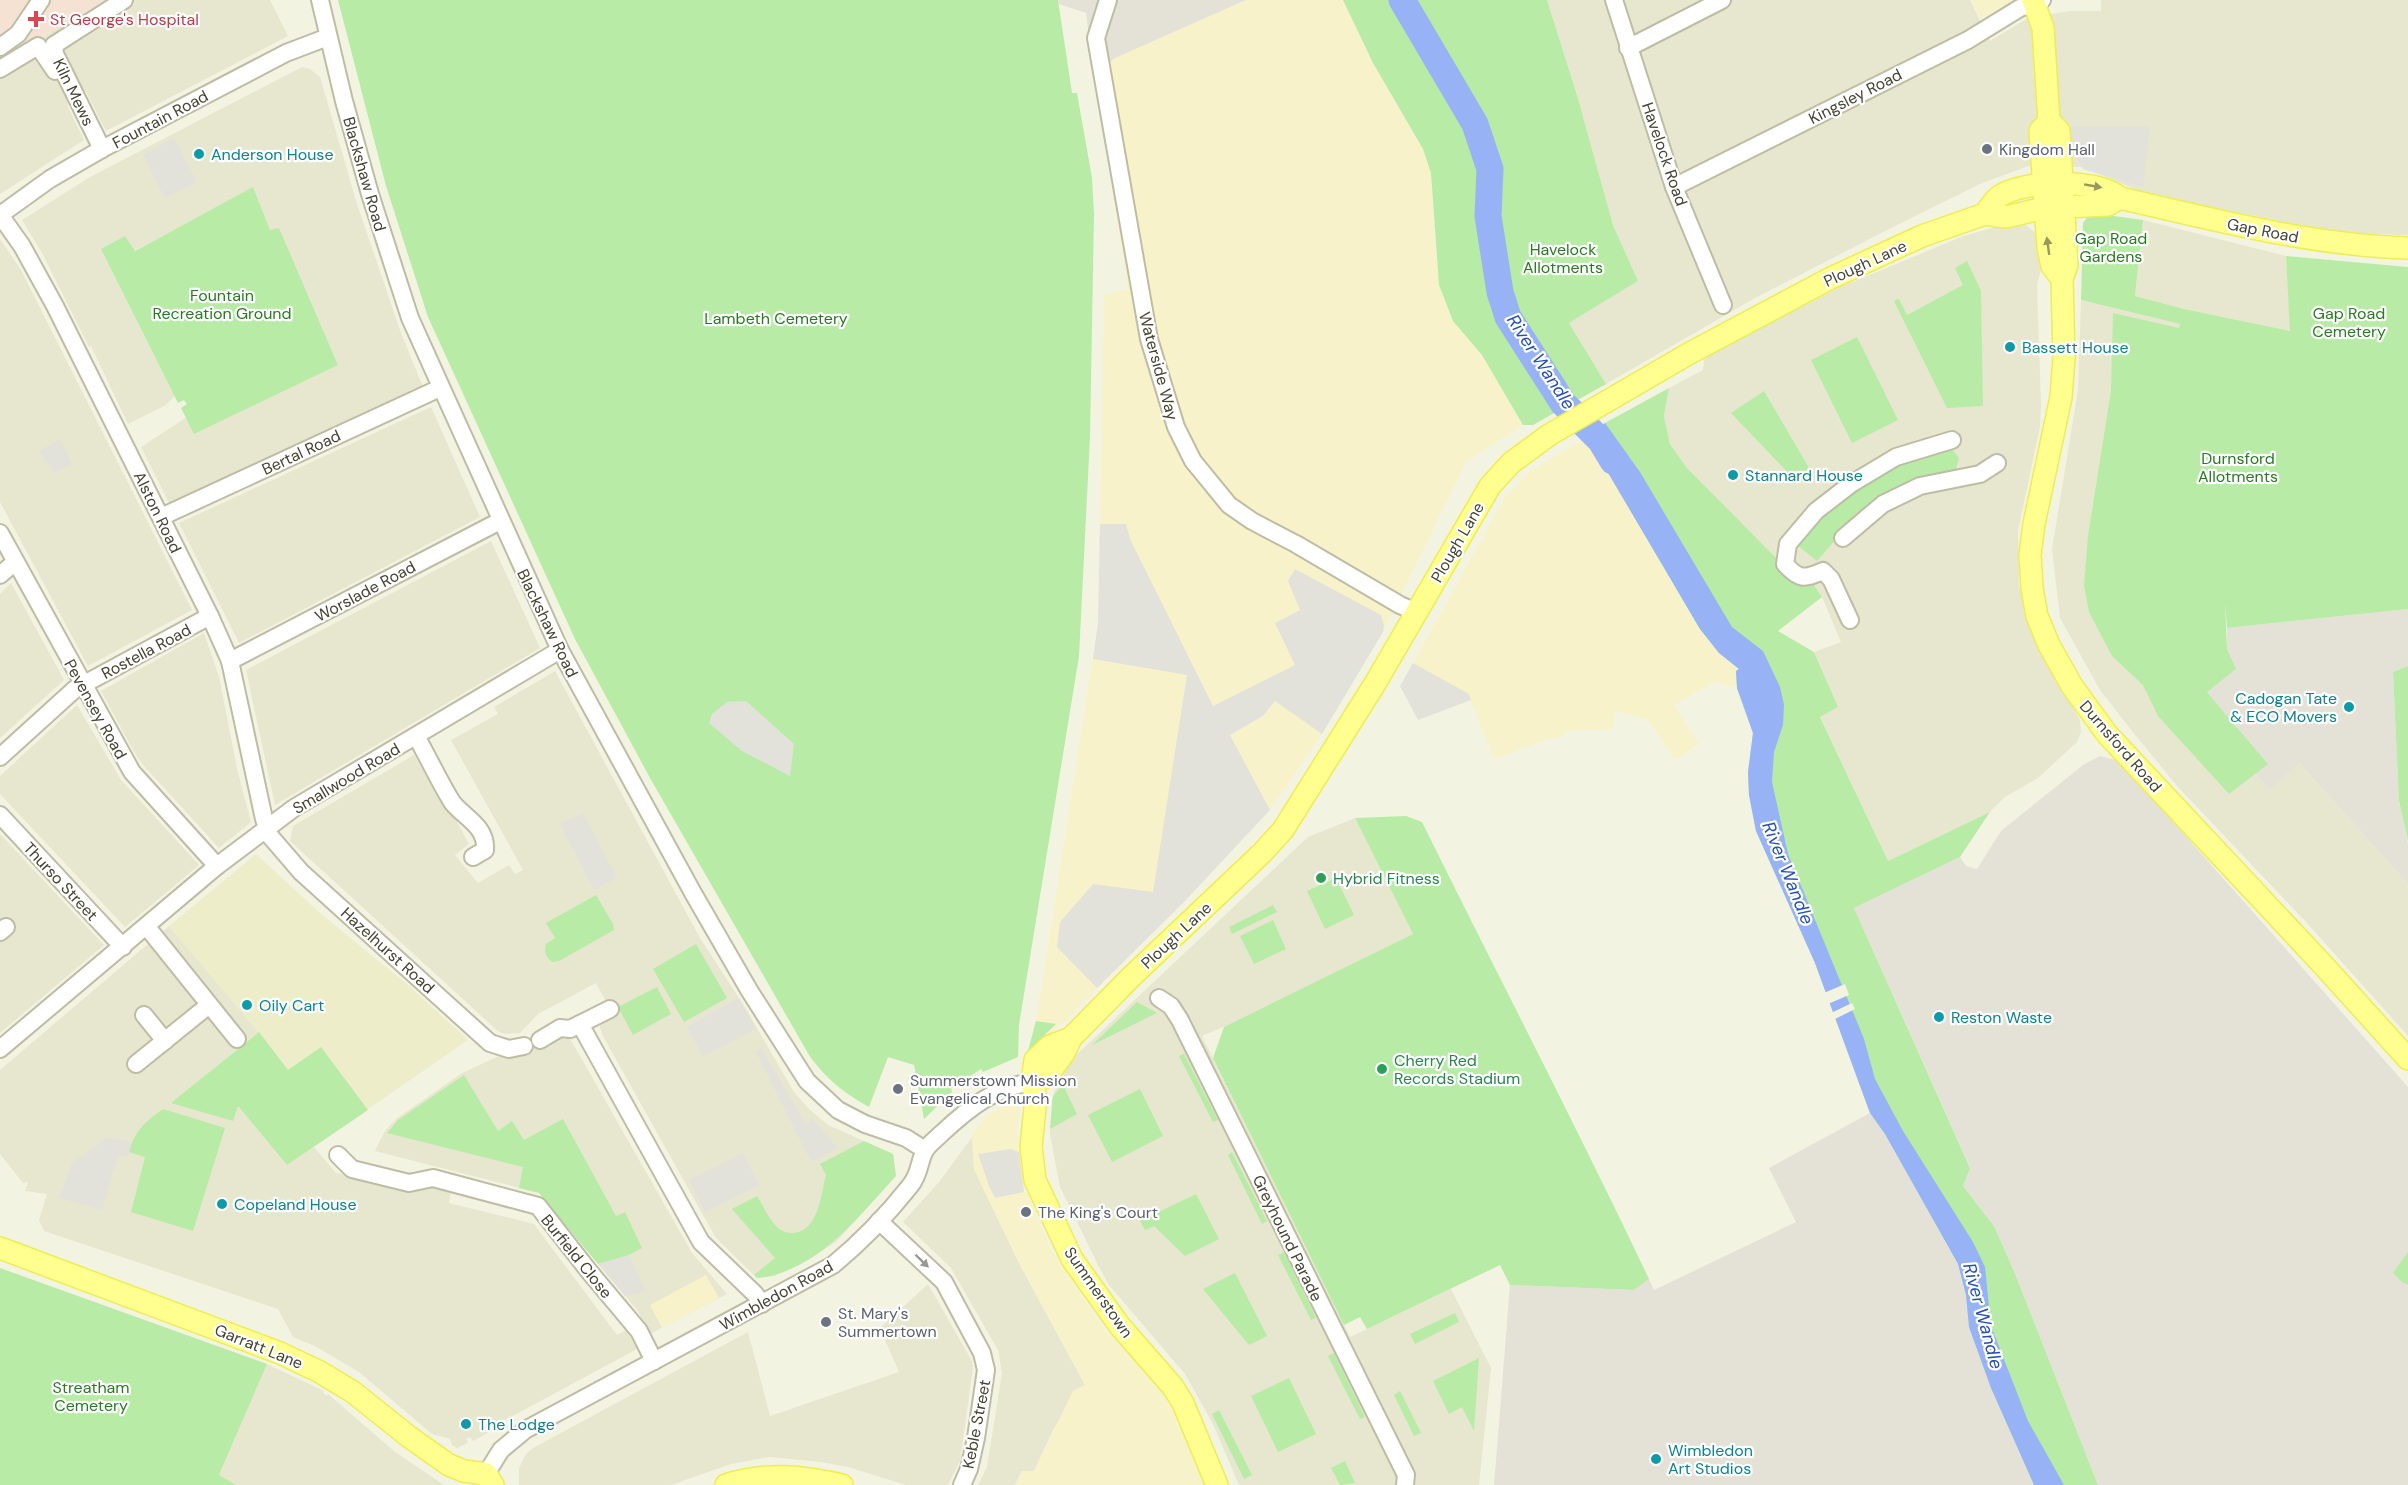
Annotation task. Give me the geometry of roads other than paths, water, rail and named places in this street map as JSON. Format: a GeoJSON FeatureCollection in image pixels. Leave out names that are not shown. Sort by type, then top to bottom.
{"type":"FeatureCollection","features":[{"type":"Feature","properties":{"kind":"main road","name":"Durnsford Road"},"geometry":{"type":"LineString","coordinates":[[2036,1],[2043,28],[2049,121],[2040,131],[2053,184],[2052,266],[2062,279],[2064,358],[2061,397],[2034,524],[2030,555],[2037,616],[2049,645],[2072,686],[2107,734],[2408,1059]]}},
{"type":"Feature","properties":{"kind":"main road","name":"Plough Lane"},"geometry":{"type":"LineString","coordinates":[[1032,1082],[1046,1077],[1064,1053],[1071,1038],[1283,830],[1490,486],[1511,463],[1557,430],[1690,353],[1829,279],[1922,236],[1984,214],[2001,196],[2053,184]]}},
{"type":"Feature","properties":{"kind":"main road","name":"Gap Road"},"geometry":{"type":"LineString","coordinates":[[2053,184],[2090,185],[2112,190],[2120,198],[2277,234],[2342,243],[2408,248]]}},
{"type":"Feature","properties":{"kind":"main road","name":"Gap Road"},"geometry":{"type":"LineString","coordinates":[[2054,208],[2109,205],[2120,198]]}},
{"type":"Feature","properties":{"kind":"main road","name":"Plough Lane"},"geometry":{"type":"LineString","coordinates":[[1984,214],[2006,217],[2054,208]]}},
{"type":"Feature","properties":{"kind":"main road","name":"Summerstown"},"geometry":{"type":"LineString","coordinates":[[1032,1082],[1036,1098],[1031,1147],[1035,1180],[1069,1254],[1119,1325],[1173,1386],[1183,1403],[1217,1485]]}},
{"type":"Feature","properties":{"kind":"main road","name":"Garratt Lane"},"geometry":{"type":"LineString","coordinates":[[0,1248],[280,1353],[320,1372],[353,1392],[449,1465],[490,1480]]}},
{"type":"Feature","properties":{"kind":"main road"},"geometry":{"type":"LineString","coordinates":[[726,1485],[746,1480],[783,1476],[842,1485]]}},
{"type":"Feature","properties":{"kind":"street"},"geometry":{"type":"LineString","coordinates":[[0,47],[18,34],[40,0]]}},
{"type":"Feature","properties":{"kind":"street","name":"Kiln Mews"},"geometry":{"type":"LineString","coordinates":[[102,149],[55,54],[54,45],[124,0]]}},
{"type":"Feature","properties":{"kind":"street","name":"Blackshaw Road"},"geometry":{"type":"LineString","coordinates":[[320,0],[349,122],[390,261],[410,318],[560,650],[693,894],[749,990],[807,1081],[838,1110],[864,1124],[906,1138],[925,1150]]}},
{"type":"Feature","properties":{"kind":"street","name":"Waterside Way"},"geometry":{"type":"LineString","coordinates":[[1108,0],[1096,38],[1146,320],[1176,427],[1193,461],[1229,505],[1252,521],[1296,543],[1400,605],[1416,612]]}},
{"type":"Feature","properties":{"kind":"street","name":"Havelock Road"},"geometry":{"type":"LineString","coordinates":[[1614,0],[1674,187],[1723,305]]}},
{"type":"Feature","properties":{"kind":"street"},"geometry":{"type":"LineString","coordinates":[[1628,48],[1722,0]]}},
{"type":"Feature","properties":{"kind":"street","name":"Kingsley Road"},"geometry":{"type":"LineString","coordinates":[[1674,187],[1968,40],[2020,8],[2036,1]]}},
{"type":"Feature","properties":{"kind":"street","name":"Fountain Road"},"geometry":{"type":"LineString","coordinates":[[0,215],[50,179],[102,149],[286,53],[328,37]]}},
{"type":"Feature","properties":{"kind":"street"},"geometry":{"type":"LineString","coordinates":[[0,69],[38,46],[58,76],[71,86]]}},
{"type":"Feature","properties":{"kind":"street","name":"Alston Road"},"geometry":{"type":"LineString","coordinates":[[0,215],[22,246],[50,296],[210,616],[230,661],[267,828]]}},
{"type":"Feature","properties":{"kind":"street","name":"Bertal Road"},"geometry":{"type":"LineString","coordinates":[[161,517],[441,388]]}},
{"type":"Feature","properties":{"kind":"street"},"geometry":{"type":"LineString","coordinates":[[1850,620],[1831,579],[1823,571],[1808,578],[1794,575],[1785,564],[1788,543],[1816,511],[1851,484],[1896,457],[1952,440]]}},
{"type":"Feature","properties":{"kind":"street"},"geometry":{"type":"LineString","coordinates":[[1843,538],[1882,504],[1920,486],[1980,474],[1997,462]]}},
{"type":"Feature","properties":{"kind":"street","name":"Worslade Road"},"geometry":{"type":"LineString","coordinates":[[230,661],[500,521]]}},
{"type":"Feature","properties":{"kind":"street","name":"Pevensey Road"},"geometry":{"type":"LineString","coordinates":[[0,533],[132,772],[217,866]]}},
{"type":"Feature","properties":{"kind":"street"},"geometry":{"type":"LineString","coordinates":[[0,575],[15,562]]}},
{"type":"Feature","properties":{"kind":"street","name":"Rostella Road"},"geometry":{"type":"LineString","coordinates":[[0,757],[75,689],[210,616]]}},
{"type":"Feature","properties":{"kind":"street","name":"Smallwood Road"},"geometry":{"type":"LineString","coordinates":[[2,1042],[123,947],[217,866],[294,808],[560,650]]}},
{"type":"Feature","properties":{"kind":"street"},"geometry":{"type":"LineString","coordinates":[[417,736],[454,804],[472,819],[486,843],[485,850],[473,856]]}},
{"type":"Feature","properties":{"kind":"street","name":"Thurso Street"},"geometry":{"type":"LineString","coordinates":[[0,814],[123,947]]}},
{"type":"Feature","properties":{"kind":"street","name":"Hazelhurst Road"},"geometry":{"type":"LineString","coordinates":[[267,828],[270,836],[301,872],[490,1043],[510,1049],[532,1043],[561,1028],[570,1029],[610,1009]]}},
{"type":"Feature","properties":{"kind":"street"},"geometry":{"type":"LineString","coordinates":[[147,927],[237,1039]]}},
{"type":"Feature","properties":{"kind":"street","name":"Greyhound Parade"},"geometry":{"type":"LineString","coordinates":[[1159,998],[1171,1006],[1180,1020],[1406,1476],[1405,1485]]}},
{"type":"Feature","properties":{"kind":"street"},"geometry":{"type":"LineString","coordinates":[[136,1064],[209,1005]]}},
{"type":"Feature","properties":{"kind":"street"},"geometry":{"type":"LineString","coordinates":[[144,1015],[165,1041]]}},
{"type":"Feature","properties":{"kind":"street"},"geometry":{"type":"LineString","coordinates":[[580,1024],[701,1242],[755,1294],[762,1304]]}},
{"type":"Feature","properties":{"kind":"street","name":"Wimbledon Road"},"geometry":{"type":"LineString","coordinates":[[490,1480],[501,1450],[525,1430],[833,1265],[879,1221],[913,1182],[921,1169],[925,1150],[975,1104],[1015,1084],[1032,1082]]}},
{"type":"Feature","properties":{"kind":"street","name":"Burfield Close"},"geometry":{"type":"LineString","coordinates":[[338,1155],[352,1169],[409,1182],[433,1178],[538,1206],[639,1331],[654,1360]]}},
{"type":"Feature","properties":{"kind":"street","name":"Keble Street"},"geometry":{"type":"LineString","coordinates":[[879,1221],[944,1282],[982,1353],[986,1370],[976,1438],[969,1469],[962,1485]]}},
{"type":"Feature","properties":{"kind":"water"},"geometry":{"type":"Polygon","coordinates":[[[1605,423],[1640,472],[1732,627],[1763,651],[1780,687],[1784,705],[1783,725],[1774,752],[1772,782],[1788,854],[1864,1039],[1875,1079],[1903,1131],[1973,1242],[1985,1267],[1991,1326],[2028,1421],[2064,1485],[2034,1485],[1991,1388],[1969,1327],[1966,1295],[1958,1264],[1885,1134],[1870,1113],[1815,963],[1756,831],[1749,795],[1748,772],[1753,733],[1737,688],[1736,671],[1739,669],[1719,653],[1700,629],[1587,437],[1605,423]]]}},
{"type":"Feature","properties":{"kind":"waterway","name":"River Wandle"},"geometry":{"type":"LineString","coordinates":[[1402,0],[1475,124],[1490,169],[1488,216],[1500,292],[1508,317],[1563,403],[1601,441],[1613,461]]}},
{"type":"Feature","properties":{"kind":"place","name":"St George's Hospital"},"geometry":{"type":"Point","coordinates":[36,19]}},
{"type":"Feature","properties":{"kind":"place","name":"Kingdom Hall"},"geometry":{"type":"Point","coordinates":[1987,149]}},
{"type":"Feature","properties":{"kind":"place","name":"Anderson House"},"geometry":{"type":"Point","coordinates":[199,154]}},
{"type":"Feature","properties":{"kind":"place","name":"Bassett House"},"geometry":{"type":"Point","coordinates":[2010,347]}},
{"type":"Feature","properties":{"kind":"place","name":"Stannard House"},"geometry":{"type":"Point","coordinates":[1733,475]}},
{"type":"Feature","properties":{"kind":"place","name":"Cadogan Tate & ECO Movers"},"geometry":{"type":"Point","coordinates":[2349,707]}},
{"type":"Feature","properties":{"kind":"place","name":"Hybrid Fitness"},"geometry":{"type":"Point","coordinates":[1321,878]}},
{"type":"Feature","properties":{"kind":"place","name":"Oily Cart"},"geometry":{"type":"Point","coordinates":[247,1005]}},
{"type":"Feature","properties":{"kind":"place","name":"Reston Waste"},"geometry":{"type":"Point","coordinates":[1939,1017]}},
{"type":"Feature","properties":{"kind":"place","name":"Cherry Red Records Stadium"},"geometry":{"type":"Point","coordinates":[1382,1069]}},
{"type":"Feature","properties":{"kind":"place","name":"Summerstown Mission Evangelical Church"},"geometry":{"type":"Point","coordinates":[898,1089]}},
{"type":"Feature","properties":{"kind":"place","name":"Copeland House"},"geometry":{"type":"Point","coordinates":[222,1204]}},
{"type":"Feature","properties":{"kind":"place","name":"The King's Court"},"geometry":{"type":"Point","coordinates":[1026,1212]}},
{"type":"Feature","properties":{"kind":"place","name":"St. Mary's Summertown"},"geometry":{"type":"Point","coordinates":[826,1322]}},
{"type":"Feature","properties":{"kind":"place","name":"The Lodge"},"geometry":{"type":"Point","coordinates":[466,1424]}},
{"type":"Feature","properties":{"kind":"place","name":"Wimbledon Art Studios"},"geometry":{"type":"Point","coordinates":[1656,1459]}},
{"type":"Feature","properties":{"kind":"park label","name":"Gap Road Gardens"},"geometry":{"type":"Point","coordinates":[2111,247]}},
{"type":"Feature","properties":{"kind":"park label","name":"Havelock Allotments"},"geometry":{"type":"Point","coordinates":[1563,258]}},
{"type":"Feature","properties":{"kind":"park label","name":"Fountain Recreation Ground"},"geometry":{"type":"Point","coordinates":[222,304]}},
{"type":"Feature","properties":{"kind":"park label","name":"Lambeth Cemetery"},"geometry":{"type":"Point","coordinates":[776,318]}},
{"type":"Feature","properties":{"kind":"park label","name":"Gap Road Cemetery"},"geometry":{"type":"Point","coordinates":[2349,322]}},
{"type":"Feature","properties":{"kind":"park label","name":"Durnsford Allotments"},"geometry":{"type":"Point","coordinates":[2238,467]}},
{"type":"Feature","properties":{"kind":"park label","name":"Streatham Cemetery"},"geometry":{"type":"Point","coordinates":[91,1396]}}]}
